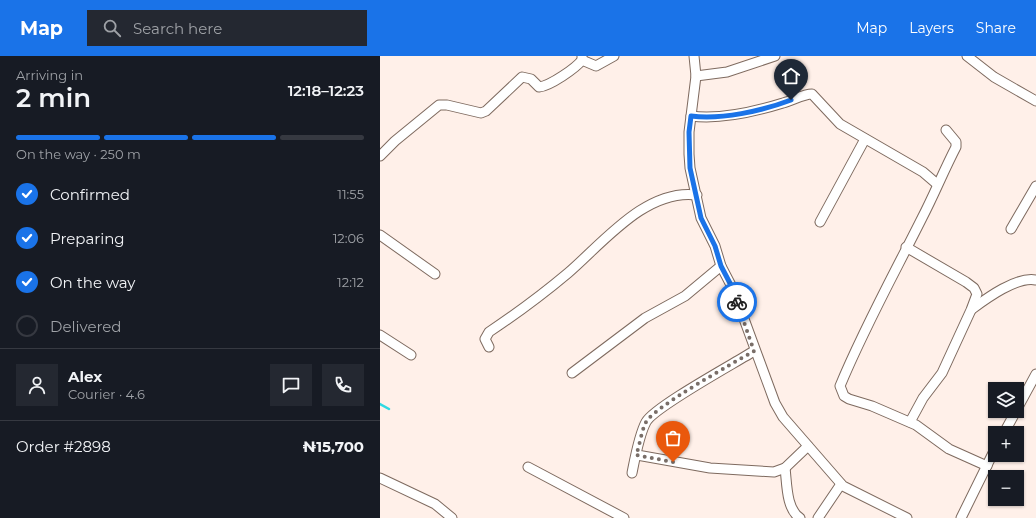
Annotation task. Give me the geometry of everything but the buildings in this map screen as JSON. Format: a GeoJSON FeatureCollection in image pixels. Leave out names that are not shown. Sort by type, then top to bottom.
{"type":"FeatureCollection","features":[{"type":"Feature","properties":{"kind":"street"},"geometry":{"type":"LineString","coordinates":[[380,156],[395,141],[439,105],[447,105],[481,113],[486,111],[522,77],[530,79],[539,87],[543,87],[576,67],[582,58],[596,66],[614,56]]}},
{"type":"Feature","properties":{"kind":"street"},"geometry":{"type":"LineString","coordinates":[[694,56],[696,76],[689,132],[690,168],[703,223],[715,246],[721,266],[733,289],[754,351],[775,403],[783,417],[841,484],[902,517]]}},
{"type":"Feature","properties":{"kind":"street"},"geometry":{"type":"LineString","coordinates":[[696,76],[727,72],[774,56]]}},
{"type":"Feature","properties":{"kind":"street"},"geometry":{"type":"LineString","coordinates":[[967,56],[994,77],[1036,101]]}},
{"type":"Feature","properties":{"kind":"street"},"geometry":{"type":"LineString","coordinates":[[691,116],[704,118],[722,117],[783,103],[812,94],[835,120],[865,139],[919,169],[937,184]]}},
{"type":"Feature","properties":{"kind":"street"},"geometry":{"type":"LineString","coordinates":[[946,130],[956,142],[956,147],[937,184],[923,217],[906,247],[855,350],[840,386],[844,396],[849,399],[872,406],[910,422],[949,449],[987,466]]}},
{"type":"Feature","properties":{"kind":"street"},"geometry":{"type":"LineString","coordinates":[[820,222],[865,139]]}},
{"type":"Feature","properties":{"kind":"street"},"geometry":{"type":"LineString","coordinates":[[1012,229],[1036,186]]}},
{"type":"Feature","properties":{"kind":"street"},"geometry":{"type":"LineString","coordinates":[[489,347],[485,339],[489,332],[563,277],[607,236],[630,219],[665,198],[684,193],[697,195]]}},
{"type":"Feature","properties":{"kind":"street"},"geometry":{"type":"LineString","coordinates":[[380,235],[435,274]]}},
{"type":"Feature","properties":{"kind":"street"},"geometry":{"type":"LineString","coordinates":[[906,247],[971,285],[977,294],[942,373],[923,398],[910,422]]}},
{"type":"Feature","properties":{"kind":"street"},"geometry":{"type":"LineString","coordinates":[[572,373],[645,318],[684,296],[721,266]]}},
{"type":"Feature","properties":{"kind":"street"},"geometry":{"type":"LineString","coordinates":[[971,310],[990,296],[1021,281],[1029,278],[1036,280]]}},
{"type":"Feature","properties":{"kind":"street"},"geometry":{"type":"LineString","coordinates":[[380,335],[411,355]]}},
{"type":"Feature","properties":{"kind":"street"},"geometry":{"type":"LineString","coordinates":[[632,473],[646,423],[652,416],[754,351]]}},
{"type":"Feature","properties":{"kind":"street"},"geometry":{"type":"LineString","coordinates":[[1024,396],[1036,374]]}},
{"type":"Feature","properties":{"kind":"street"},"geometry":{"type":"LineString","coordinates":[[636,455],[710,468],[770,472],[784,468],[808,446]]}},
{"type":"Feature","properties":{"kind":"street"},"geometry":{"type":"LineString","coordinates":[[961,518],[989,462]]}},
{"type":"Feature","properties":{"kind":"street"},"geometry":{"type":"LineString","coordinates":[[528,468],[624,518]]}},
{"type":"Feature","properties":{"kind":"street"},"geometry":{"type":"LineString","coordinates":[[784,468],[791,506],[800,518]]}},
{"type":"Feature","properties":{"kind":"street"},"geometry":{"type":"LineString","coordinates":[[380,478],[435,504],[449,517]]}},
{"type":"Feature","properties":{"kind":"street"},"geometry":{"type":"LineString","coordinates":[[818,518],[841,484]]}},
{"type":"Feature","properties":{"kind":"waterway"},"geometry":{"type":"LineString","coordinates":[[380,404],[389,409]]}},
{"type":"Feature","properties":{"kind":"way so far"},"geometry":{"type":"LineString","coordinates":[[673,462],[636,455],[646,423],[655,413],[672,401],[754,351],[737,302]]}},
{"type":"Feature","properties":{"kind":"route"},"geometry":{"type":"LineString","coordinates":[[737,302],[733,289],[721,266],[715,246],[701,218],[690,168],[689,132],[691,116],[704,118],[722,117],[791,100]]}}]}
